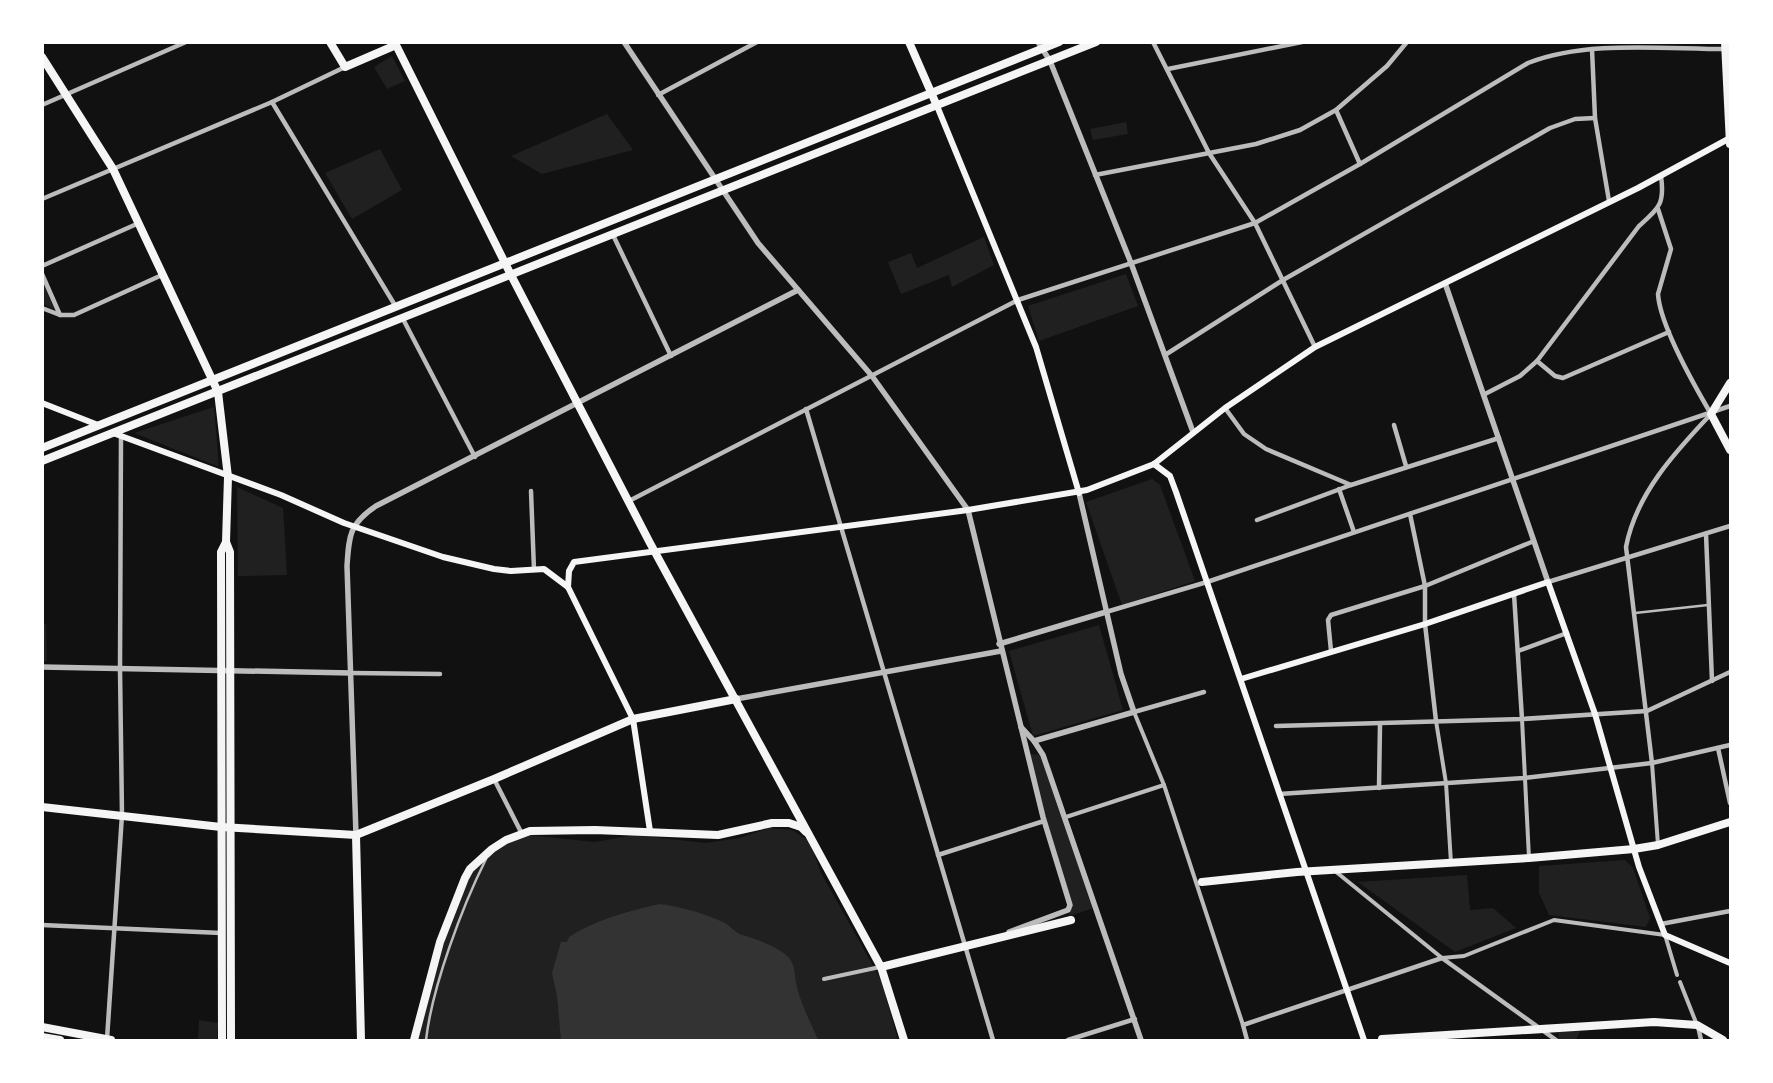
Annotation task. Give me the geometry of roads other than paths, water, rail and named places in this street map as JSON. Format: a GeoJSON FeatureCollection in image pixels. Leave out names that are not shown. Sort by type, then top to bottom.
{"type":"FeatureCollection","features":[{"type":"Feature","properties":{"kind":"main road"},"geometry":{"type":"LineString","coordinates":[[330,42],[345,67],[399,44],[505,264],[654,550],[881,967],[904,1040]]}},
{"type":"Feature","properties":{"kind":"main road"},"geometry":{"type":"LineString","coordinates":[[909,42],[1036,347],[1078,493]]}},
{"type":"Feature","properties":{"kind":"main road"},"geometry":{"type":"LineString","coordinates":[[42,448],[821,139],[1040,46],[1059,42]]}},
{"type":"Feature","properties":{"kind":"main road"},"geometry":{"type":"LineString","coordinates":[[42,461],[117,435],[218,392],[1096,42]]}},
{"type":"Feature","properties":{"kind":"main road"},"geometry":{"type":"LineString","coordinates":[[1725,46],[1730,144]]}},
{"type":"Feature","properties":{"kind":"main road"},"geometry":{"type":"LineString","coordinates":[[42,57],[113,169],[218,392],[228,477],[226,542],[230,552],[231,1040]]}},
{"type":"Feature","properties":{"kind":"main road"},"geometry":{"type":"LineString","coordinates":[[568,587],[569,571],[574,562],[968,510],[1078,493],[1154,464],[1225,408],[1315,347],[1661,176],[1730,139]]}},
{"type":"Feature","properties":{"kind":"main road"},"geometry":{"type":"LineString","coordinates":[[1730,383],[1711,414],[1730,450]]}},
{"type":"Feature","properties":{"kind":"main road"},"geometry":{"type":"LineString","coordinates":[[42,403],[98,426]]}},
{"type":"Feature","properties":{"kind":"main road"},"geometry":{"type":"LineString","coordinates":[[117,435],[281,495],[353,526],[442,557],[511,571],[544,570],[558,577],[568,587],[633,719],[650,831]]}},
{"type":"Feature","properties":{"kind":"main road"},"geometry":{"type":"LineString","coordinates":[[1154,464],[1166,472],[1172,481],[1364,1040]]}},
{"type":"Feature","properties":{"kind":"main road"},"geometry":{"type":"LineString","coordinates":[[222,1040],[220,669],[221,552],[226,542]]}},
{"type":"Feature","properties":{"kind":"main road"},"geometry":{"type":"LineString","coordinates":[[1241,678],[1425,624],[1548,582],[1595,714],[1634,849],[1665,935],[1730,963]]}},
{"type":"Feature","properties":{"kind":"main road"},"geometry":{"type":"LineString","coordinates":[[42,807],[221,827],[356,835],[494,780],[633,719],[736,699]]}},
{"type":"Feature","properties":{"kind":"main road"},"geometry":{"type":"LineString","coordinates":[[1202,882],[1306,872],[1530,858],[1634,849],[1658,845],[1730,822]]}},
{"type":"Feature","properties":{"kind":"main road"},"geometry":{"type":"LineString","coordinates":[[414,1040],[440,942],[465,878],[470,869],[489,853],[506,840],[521,832],[553,829],[650,831],[718,835],[772,823],[789,823],[801,827],[812,839]]}},
{"type":"Feature","properties":{"kind":"main road"},"geometry":{"type":"LineString","coordinates":[[356,835],[361,1040]]}},
{"type":"Feature","properties":{"kind":"main road"},"geometry":{"type":"LineString","coordinates":[[881,967],[1071,920]]}},
{"type":"Feature","properties":{"kind":"main road"},"geometry":{"type":"LineString","coordinates":[[1382,1039],[1654,1022],[1686,1022],[1697,1025],[1723,1040]]}},
{"type":"Feature","properties":{"kind":"main road"},"geometry":{"type":"LineString","coordinates":[[42,1027],[108,1040]]}},
{"type":"Feature","properties":{"kind":"main road"},"geometry":{"type":"LineString","coordinates":[[42,1037],[60,1040]]}},
{"type":"Feature","properties":{"kind":"street"},"geometry":{"type":"LineString","coordinates":[[42,105],[186,42]]}},
{"type":"Feature","properties":{"kind":"street"},"geometry":{"type":"LineString","coordinates":[[624,42],[721,191],[758,244],[872,376],[968,510],[999,644],[1044,821],[1070,905],[1068,910],[983,942]]}},
{"type":"Feature","properties":{"kind":"street"},"geometry":{"type":"LineString","coordinates":[[658,95],[757,42]]}},
{"type":"Feature","properties":{"kind":"street"},"geometry":{"type":"LineString","coordinates":[[1152,42],[1168,69],[1209,153],[1255,222],[1315,347]]}},
{"type":"Feature","properties":{"kind":"street"},"geometry":{"type":"LineString","coordinates":[[1168,69],[1302,42]]}},
{"type":"Feature","properties":{"kind":"street"},"geometry":{"type":"LineString","coordinates":[[1095,175],[1209,153],[1280,137],[1300,130],[1336,110],[1387,66],[1407,42]]}},
{"type":"Feature","properties":{"kind":"street"},"geometry":{"type":"LineString","coordinates":[[1040,46],[1050,61],[1131,263],[1193,432]]}},
{"type":"Feature","properties":{"kind":"street"},"geometry":{"type":"LineString","coordinates":[[629,501],[1018,300],[1255,222],[1360,164],[1528,63],[1550,54],[1592,49],[1725,46]]}},
{"type":"Feature","properties":{"kind":"street"},"geometry":{"type":"LineString","coordinates":[[1592,49],[1595,118],[1609,202]]}},
{"type":"Feature","properties":{"kind":"street"},"geometry":{"type":"LineString","coordinates":[[42,199],[272,102],[345,67]]}},
{"type":"Feature","properties":{"kind":"street"},"geometry":{"type":"LineString","coordinates":[[272,102],[396,307]]}},
{"type":"Feature","properties":{"kind":"street"},"geometry":{"type":"LineString","coordinates":[[1336,110],[1360,164]]}},
{"type":"Feature","properties":{"kind":"street"},"geometry":{"type":"LineString","coordinates":[[1165,355],[1283,280],[1550,128],[1575,119],[1595,118]]}},
{"type":"Feature","properties":{"kind":"street"},"geometry":{"type":"LineString","coordinates":[[1485,394],[1520,376],[1537,361],[1639,226],[1658,209],[1662,197],[1661,176]]}},
{"type":"Feature","properties":{"kind":"street"},"geometry":{"type":"LineString","coordinates":[[1658,209],[1671,250],[1658,294],[1670,332],[1711,414]]}},
{"type":"Feature","properties":{"kind":"street"},"geometry":{"type":"LineString","coordinates":[[42,266],[139,223]]}},
{"type":"Feature","properties":{"kind":"street"},"geometry":{"type":"LineString","coordinates":[[613,235],[671,356]]}},
{"type":"Feature","properties":{"kind":"street"},"geometry":{"type":"LineString","coordinates":[[42,274],[60,315]]}},
{"type":"Feature","properties":{"kind":"street"},"geometry":{"type":"LineString","coordinates":[[42,308],[60,315],[68,316],[81,313],[162,275]]}},
{"type":"Feature","properties":{"kind":"street"},"geometry":{"type":"LineString","coordinates":[[1445,283],[1485,394],[1548,582],[1730,526]]}},
{"type":"Feature","properties":{"kind":"street"},"geometry":{"type":"LineString","coordinates":[[356,835],[347,566],[349,536],[353,526],[376,506],[579,404],[798,290]]}},
{"type":"Feature","properties":{"kind":"street"},"geometry":{"type":"LineString","coordinates":[[403,319],[475,457]]}},
{"type":"Feature","properties":{"kind":"street"},"geometry":{"type":"LineString","coordinates":[[1537,361],[1555,376],[1563,378],[1670,332]]}},
{"type":"Feature","properties":{"kind":"street"},"geometry":{"type":"LineString","coordinates":[[999,644],[1207,582],[1513,478],[1711,414],[1730,406]]}},
{"type":"Feature","properties":{"kind":"street"},"geometry":{"type":"LineString","coordinates":[[1225,408],[1244,434],[1266,449],[1351,485]]}},
{"type":"Feature","properties":{"kind":"street"},"geometry":{"type":"LineString","coordinates":[[806,409],[993,1040]]}},
{"type":"Feature","properties":{"kind":"street"},"geometry":{"type":"LineString","coordinates":[[1658,845],[1647,711],[1626,548],[1632,524],[1648,492],[1671,459],[1711,414]]}},
{"type":"Feature","properties":{"kind":"street"},"geometry":{"type":"LineString","coordinates":[[1394,425],[1406,466]]}},
{"type":"Feature","properties":{"kind":"street"},"geometry":{"type":"LineString","coordinates":[[108,1040],[122,815],[117,435]]}},
{"type":"Feature","properties":{"kind":"street"},"geometry":{"type":"LineString","coordinates":[[1257,520],[1406,466],[1499,438]]}},
{"type":"Feature","properties":{"kind":"street"},"geometry":{"type":"LineString","coordinates":[[1339,489],[1354,532]]}},
{"type":"Feature","properties":{"kind":"street"},"geometry":{"type":"LineString","coordinates":[[532,491],[534,570]]}},
{"type":"Feature","properties":{"kind":"street"},"geometry":{"type":"LineString","coordinates":[[1078,493],[1121,674],[1134,712],[1164,785],[1247,1040]]}},
{"type":"Feature","properties":{"kind":"street"},"geometry":{"type":"LineString","coordinates":[[1410,514],[1424,586],[1425,624],[1436,721],[1446,783],[1451,863]]}},
{"type":"Feature","properties":{"kind":"street"},"geometry":{"type":"LineString","coordinates":[[1706,534],[1712,681]]}},
{"type":"Feature","properties":{"kind":"street"},"geometry":{"type":"LineString","coordinates":[[1331,651],[1328,620],[1331,615],[1424,586],[1534,541]]}},
{"type":"Feature","properties":{"kind":"street"},"geometry":{"type":"LineString","coordinates":[[1514,594],[1530,858]]}},
{"type":"Feature","properties":{"kind":"street"},"geometry":{"type":"LineString","coordinates":[[1518,651],[1567,634]]}},
{"type":"Feature","properties":{"kind":"street"},"geometry":{"type":"LineString","coordinates":[[736,699],[1001,652]]}},
{"type":"Feature","properties":{"kind":"street"},"geometry":{"type":"LineString","coordinates":[[42,667],[440,674]]}},
{"type":"Feature","properties":{"kind":"street"},"geometry":{"type":"LineString","coordinates":[[1276,726],[1522,719],[1647,711],[1730,672]]}},
{"type":"Feature","properties":{"kind":"street"},"geometry":{"type":"LineString","coordinates":[[1034,741],[1204,692]]}},
{"type":"Feature","properties":{"kind":"street"},"geometry":{"type":"LineString","coordinates":[[1379,788],[1380,724]]}},
{"type":"Feature","properties":{"kind":"street"},"geometry":{"type":"LineString","coordinates":[[1021,727],[1034,741],[1042,755],[1066,817],[1141,1040]]}},
{"type":"Feature","properties":{"kind":"street"},"geometry":{"type":"LineString","coordinates":[[1279,794],[1524,778],[1652,762],[1730,745]]}},
{"type":"Feature","properties":{"kind":"street"},"geometry":{"type":"LineString","coordinates":[[1718,748],[1730,803]]}},
{"type":"Feature","properties":{"kind":"street"},"geometry":{"type":"LineString","coordinates":[[494,780],[521,832]]}},
{"type":"Feature","properties":{"kind":"street"},"geometry":{"type":"LineString","coordinates":[[1066,817],[1164,785]]}},
{"type":"Feature","properties":{"kind":"street"},"geometry":{"type":"LineString","coordinates":[[938,855],[1044,821]]}},
{"type":"Feature","properties":{"kind":"street"},"geometry":{"type":"LineString","coordinates":[[1335,871],[1442,958],[1556,1040]]}},
{"type":"Feature","properties":{"kind":"street"},"geometry":{"type":"LineString","coordinates":[[1661,924],[1730,911]]}},
{"type":"Feature","properties":{"kind":"street"},"geometry":{"type":"LineString","coordinates":[[1243,1026],[1442,958],[1464,956],[1554,920],[1665,935],[1677,975]]}},
{"type":"Feature","properties":{"kind":"street"},"geometry":{"type":"LineString","coordinates":[[42,924],[221,933]]}},
{"type":"Feature","properties":{"kind":"street"},"geometry":{"type":"LineString","coordinates":[[824,979],[881,967]]}},
{"type":"Feature","properties":{"kind":"street"},"geometry":{"type":"LineString","coordinates":[[1680,982],[1701,1040]]}},
{"type":"Feature","properties":{"kind":"street"},"geometry":{"type":"LineString","coordinates":[[1068,1040],[1135,1018]]}},
{"type":"Feature","properties":{"kind":"lane"},"geometry":{"type":"LineString","coordinates":[[1635,613],[1710,605]]}},
{"type":"Feature","properties":{"kind":"lane"},"geometry":{"type":"LineString","coordinates":[[426,1040],[433,1006],[449,953],[489,853]]}}]}
